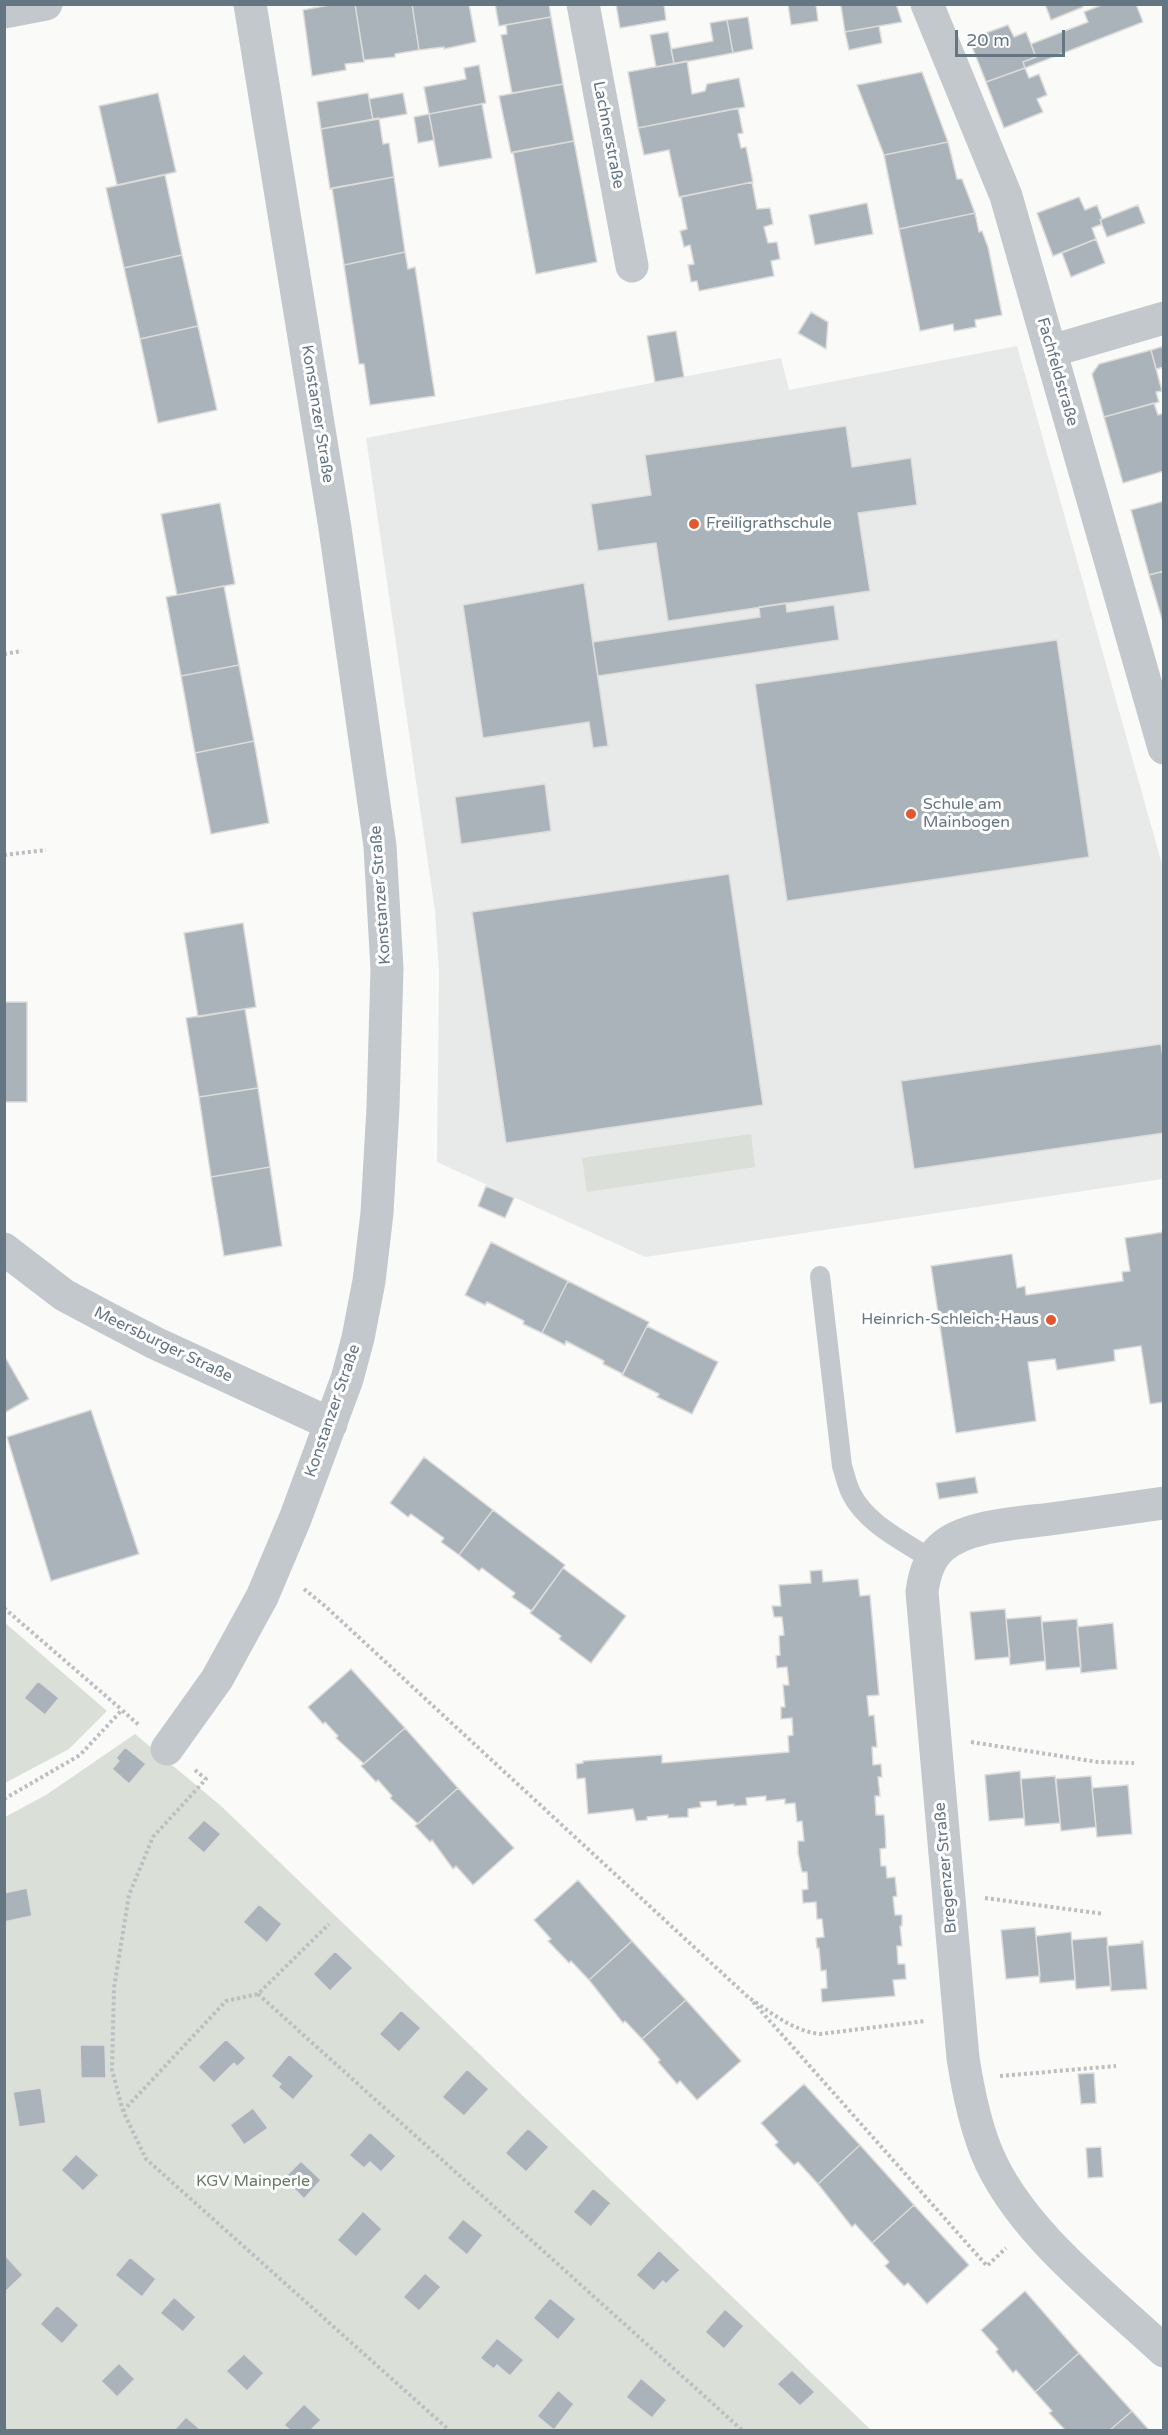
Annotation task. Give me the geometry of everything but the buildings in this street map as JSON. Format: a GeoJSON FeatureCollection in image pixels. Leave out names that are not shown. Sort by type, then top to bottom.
{"type":"FeatureCollection","features":[{"type":"Feature","properties":{"kind":"street"},"geometry":{"type":"LineString","coordinates":[[4,12],[46,4]]}},
{"type":"Feature","properties":{"kind":"street","name":"Konstanzer Straße"},"geometry":{"type":"LineString","coordinates":[[167,1749],[217,1679],[261,1597],[347,1380],[369,1281],[377,1213],[383,1107],[387,969],[380,846],[335,528],[250,4]]}},
{"type":"Feature","properties":{"kind":"street","name":"Lachnerstraße"},"geometry":{"type":"LineString","coordinates":[[583,4],[632,266]]}},
{"type":"Feature","properties":{"kind":"street","name":"Fachfeldstraße"},"geometry":{"type":"LineString","coordinates":[[927,4],[1006,196],[1164,748]]}},
{"type":"Feature","properties":{"kind":"street"},"geometry":{"type":"LineString","coordinates":[[1052,351],[1164,318]]}},
{"type":"Feature","properties":{"kind":"street","name":"Meersburger Straße"},"geometry":{"type":"LineString","coordinates":[[4,1249],[64,1295],[155,1343],[331,1424]]}},
{"type":"Feature","properties":{"kind":"street","name":"Bregenzer Straße"},"geometry":{"type":"LineString","coordinates":[[1164,1503],[971,1532],[956,1537],[941,1547],[932,1560],[924,1577],[922,1592],[959,2017],[966,2079],[975,2121],[986,2152],[1010,2195],[1032,2224],[1053,2247],[1164,2351]]}},
{"type":"Feature","properties":{"kind":"lane"},"geometry":{"type":"LineString","coordinates":[[820,1276],[842,1466],[850,1492],[865,1514],[932,1560]]}},
{"type":"Feature","properties":{"kind":"path"},"geometry":{"type":"LineString","coordinates":[[4,654],[22,651]]}},
{"type":"Feature","properties":{"kind":"path"},"geometry":{"type":"LineString","coordinates":[[4,855],[46,850]]}},
{"type":"Feature","properties":{"kind":"path"},"geometry":{"type":"LineString","coordinates":[[275,1566],[325,1606],[748,1997],[987,2266],[1032,2224]]}},
{"type":"Feature","properties":{"kind":"path"},"geometry":{"type":"LineString","coordinates":[[4,1608],[167,1749],[206,1779],[153,1837],[129,1895],[114,1988],[112,2070],[123,2111],[146,2159],[449,2430]]}},
{"type":"Feature","properties":{"kind":"path"},"geometry":{"type":"LineString","coordinates":[[4,1799],[80,1755],[122,1710]]}},
{"type":"Feature","properties":{"kind":"path"},"geometry":{"type":"LineString","coordinates":[[935,1736],[1079,1760],[1134,1763]]}},
{"type":"Feature","properties":{"kind":"path"},"geometry":{"type":"LineString","coordinates":[[948,1893],[1104,1914]]}},
{"type":"Feature","properties":{"kind":"path"},"geometry":{"type":"LineString","coordinates":[[123,2111],[226,2001],[258,1994],[329,1924]]}},
{"type":"Feature","properties":{"kind":"path"},"geometry":{"type":"LineString","coordinates":[[258,1994],[742,2430]]}},
{"type":"Feature","properties":{"kind":"path"},"geometry":{"type":"LineString","coordinates":[[748,1997],[794,2027],[820,2034],[959,2017]]}},
{"type":"Feature","properties":{"kind":"path"},"geometry":{"type":"LineString","coordinates":[[966,2079],[1116,2066]]}},
{"type":"Feature","properties":{"kind":"shaded area"},"geometry":{"type":"Polygon","coordinates":[[[1017,346],[1163,868],[1163,1179],[645,1257],[437,1162],[439,974],[435,911],[366,438],[781,358],[789,390],[1017,346]]]}},
{"type":"Feature","properties":{"kind":"green space"},"geometry":{"type":"Polygon","coordinates":[[[751,1134],[755,1167],[587,1192],[582,1158],[751,1134]]]}},
{"type":"Feature","properties":{"kind":"green space"},"geometry":{"type":"Polygon","coordinates":[[[4,1622],[107,1711],[69,1749],[5,1783],[4,1622]]]}},
{"type":"Feature","properties":{"kind":"green space","name":"KGV Mainperle"},"geometry":{"type":"Polygon","coordinates":[[[135,1734],[221,1806],[871,2430],[5,2430],[5,1817],[46,1795],[135,1734]]]}},
{"type":"Feature","properties":{"kind":"place","name":"Freiligrathschule"},"geometry":{"type":"Point","coordinates":[694,524]}},
{"type":"Feature","properties":{"kind":"place","name":"Schule am Mainbogen"},"geometry":{"type":"Point","coordinates":[911,814]}},
{"type":"Feature","properties":{"kind":"place","name":"Heinrich-Schleich-Haus"},"geometry":{"type":"Point","coordinates":[1051,1320]}}]}
